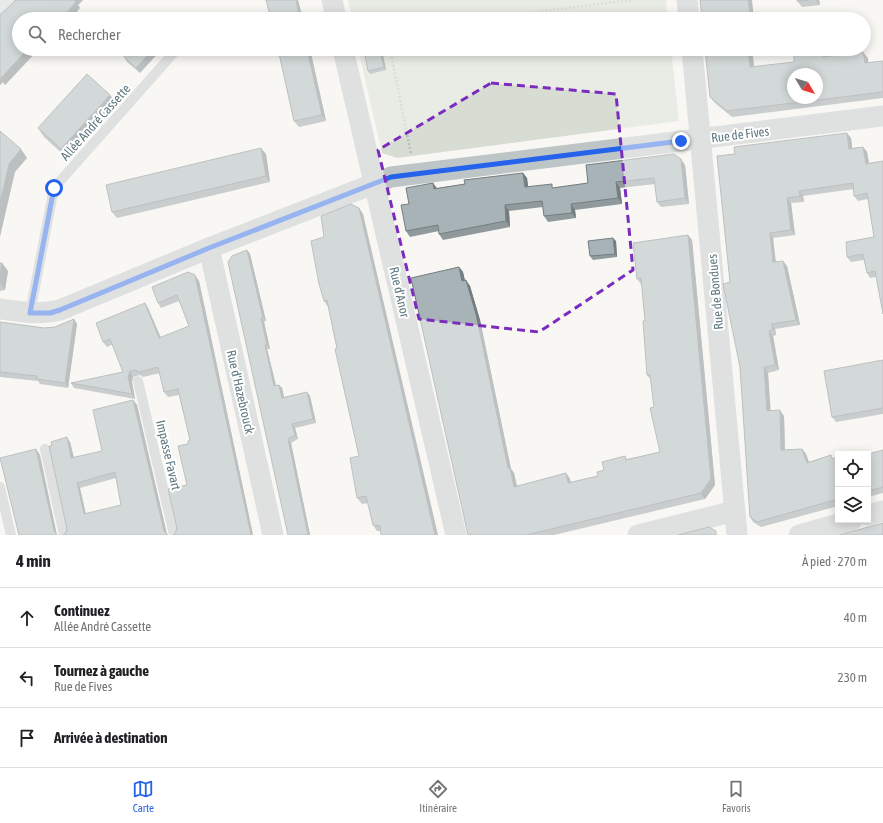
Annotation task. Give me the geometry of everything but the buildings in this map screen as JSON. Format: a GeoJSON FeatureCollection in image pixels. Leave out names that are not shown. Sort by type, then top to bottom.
{"type":"FeatureCollection","features":[{"type":"Feature","properties":{"kind":"street"},"geometry":{"type":"LineString","coordinates":[[0,10],[9,0]]}},
{"type":"Feature","properties":{"kind":"street"},"geometry":{"type":"LineString","coordinates":[[332,0],[335,12]]}},
{"type":"Feature","properties":{"kind":"street"},"geometry":{"type":"LineString","coordinates":[[687,0],[688,12]]}},
{"type":"Feature","properties":{"kind":"street","name":"Rue d'Anor"},"geometry":{"type":"LineString","coordinates":[[345,56],[456,535]]}},
{"type":"Feature","properties":{"kind":"street","name":"Rue de Bondues"},"geometry":{"type":"LineString","coordinates":[[693,56],[737,535]]}},
{"type":"Feature","properties":{"kind":"street","name":"Rue de Fives"},"geometry":{"type":"LineString","coordinates":[[0,310],[30,313],[50,313],[60,310],[209,248],[391,177],[883,116]]}},
{"type":"Feature","properties":{"kind":"street","name":"Rue d'Hazebrouck"},"geometry":{"type":"LineString","coordinates":[[209,248],[273,535]]}},
{"type":"Feature","properties":{"kind":"street"},"geometry":{"type":"LineString","coordinates":[[638,535],[735,511]]}},
{"type":"Feature","properties":{"kind":"street"},"geometry":{"type":"LineString","coordinates":[[871,514],[883,511]]}},
{"type":"Feature","properties":{"kind":"street"},"geometry":{"type":"LineString","coordinates":[[799,535],[841,523]]}},
{"type":"Feature","properties":{"kind":"lane","name":"Allée André Cassette"},"geometry":{"type":"LineString","coordinates":[[30,313],[54,188],[171,56]]}},
{"type":"Feature","properties":{"kind":"lane","name":"Impasse Favart"},"geometry":{"type":"LineString","coordinates":[[138,381],[174,535]]}},
{"type":"Feature","properties":{"kind":"lane"},"geometry":{"type":"LineString","coordinates":[[45,449],[64,535]]}},
{"type":"Feature","properties":{"kind":"lane"},"geometry":{"type":"LineString","coordinates":[[0,487],[11,535]]}},
{"type":"Feature","properties":{"kind":"path"},"geometry":{"type":"LineString","coordinates":[[535,12],[632,0]]}},
{"type":"Feature","properties":{"kind":"path"},"geometry":{"type":"LineString","coordinates":[[391,56],[415,173]]}},
{"type":"Feature","properties":{"kind":"highlighted area"},"geometry":{"type":"Polygon","coordinates":[[[491,83],[616,94],[633,270],[539,332],[419,319],[378,150],[491,83]]]}},
{"type":"Feature","properties":{"kind":"shaded area"},"geometry":{"type":"Polygon","coordinates":[[[348,0],[666,0],[667,12],[351,12],[348,0]]]}},
{"type":"Feature","properties":{"kind":"shaded area"},"geometry":{"type":"Polygon","coordinates":[[[360,56],[672,56],[679,121],[397,158],[382,153],[360,56]]]}},
{"type":"Feature","properties":{"kind":"route"},"geometry":{"type":"LineString","coordinates":[[54,188],[30,313],[50,313],[60,310],[209,248],[391,177],[681,141]]}}]}
